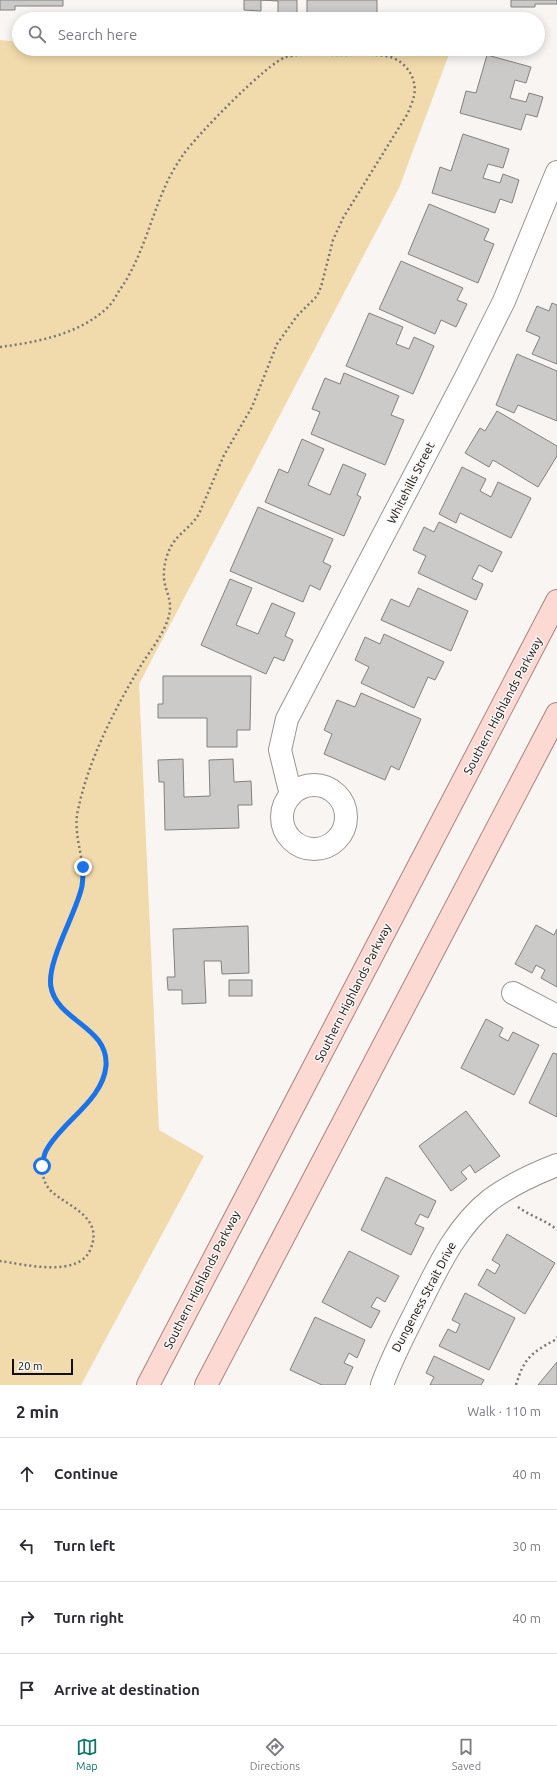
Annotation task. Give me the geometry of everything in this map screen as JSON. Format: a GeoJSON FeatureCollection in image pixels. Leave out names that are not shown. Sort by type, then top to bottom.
{"type":"FeatureCollection","features":[{"type":"Feature","properties":{"kind":"main road","name":"Southern Highlands Parkway"},"geometry":{"type":"LineString","coordinates":[[148,1385],[557,601]]}},
{"type":"Feature","properties":{"kind":"main road"},"geometry":{"type":"LineString","coordinates":[[206,1385],[557,714]]}},
{"type":"Feature","properties":{"kind":"street","name":"Whitehills Street"},"geometry":{"type":"LineString","coordinates":[[291,795],[280,750],[286,719],[466,377],[497,315],[524,256],[557,172]]}},
{"type":"Feature","properties":{"kind":"street"},"geometry":{"type":"LineString","coordinates":[[513,993],[557,1016]]}},
{"type":"Feature","properties":{"kind":"street","name":"Dungeness Strait Drive"},"geometry":{"type":"LineString","coordinates":[[382,1385],[392,1360],[436,1270],[458,1232],[490,1201],[532,1175],[557,1165]]}},
{"type":"Feature","properties":{"kind":"path"},"geometry":{"type":"LineString","coordinates":[[0,347],[51,337],[78,327],[96,317],[110,306],[127,280],[138,259],[164,189],[184,154],[222,112],[270,66],[286,57],[300,56]]}},
{"type":"Feature","properties":{"kind":"path"},"geometry":{"type":"LineString","coordinates":[[0,1261],[40,1267],[59,1267],[78,1262],[88,1254],[92,1246],[93,1233],[89,1222],[76,1208],[51,1192],[45,1183],[42,1166],[46,1150],[59,1132],[84,1108],[103,1079],[106,1065],[104,1052],[96,1037],[62,1009],[54,998],[50,985],[52,969],[82,885],[83,867],[76,827],[77,811],[88,775],[107,730],[127,688],[162,631],[168,618],[170,604],[168,590],[164,579],[165,562],[170,548],[176,539],[195,521],[199,514],[224,455],[252,407],[278,344],[297,316],[317,296],[321,287],[333,240],[343,218],[408,113],[414,96],[414,84],[411,73],[404,65],[393,57],[385,56]]}},
{"type":"Feature","properties":{"kind":"path"},"geometry":{"type":"LineString","coordinates":[[500,1195],[530,1216],[551,1225],[557,1230]]}},
{"type":"Feature","properties":{"kind":"path"},"geometry":{"type":"LineString","coordinates":[[516,1385],[524,1365],[533,1351],[555,1340],[557,1337]]}},
{"type":"Feature","properties":{"kind":"shaded area"},"geometry":{"type":"Polygon","coordinates":[[[0,40],[12,41],[12,56],[448,56],[399,188],[139,684],[159,1130],[204,1156],[81,1385],[0,1385],[0,40]]]}},
{"type":"Feature","properties":{"kind":"building"},"geometry":{"type":"Polygon","coordinates":[[[0,0],[63,0],[63,6],[15,6],[15,10],[0,10],[0,0]]]}},
{"type":"Feature","properties":{"kind":"building"},"geometry":{"type":"Polygon","coordinates":[[[244,0],[261,0],[261,11],[244,10],[244,0]]]}},
{"type":"Feature","properties":{"kind":"building"},"geometry":{"type":"Polygon","coordinates":[[[261,0],[297,0],[297,12],[278,12],[278,1],[261,0]]]}},
{"type":"Feature","properties":{"kind":"building"},"geometry":{"type":"Polygon","coordinates":[[[307,0],[377,0],[377,12],[307,12],[307,0]]]}},
{"type":"Feature","properties":{"kind":"building"},"geometry":{"type":"Polygon","coordinates":[[[511,0],[557,0],[557,4],[535,4],[535,7],[511,7],[511,0]]]}},
{"type":"Feature","properties":{"kind":"building"},"geometry":{"type":"Polygon","coordinates":[[[487,56],[491,56],[531,67],[526,83],[515,80],[510,98],[526,102],[529,93],[543,97],[537,117],[526,114],[521,130],[460,113],[466,91],[476,93],[487,56]]]}},
{"type":"Feature","properties":{"kind":"building"},"geometry":{"type":"Polygon","coordinates":[[[463,134],[509,149],[503,168],[488,164],[483,178],[500,183],[503,174],[519,180],[512,203],[500,199],[495,213],[432,193],[440,167],[451,171],[463,134]]]}},
{"type":"Feature","properties":{"kind":"building"},"geometry":{"type":"Polygon","coordinates":[[[429,204],[489,229],[484,240],[494,244],[478,283],[408,254],[429,204]]]}},
{"type":"Feature","properties":{"kind":"building"},"geometry":{"type":"Polygon","coordinates":[[[401,261],[463,288],[457,300],[467,304],[456,327],[441,320],[435,334],[379,309],[401,261]]]}},
{"type":"Feature","properties":{"kind":"building"},"geometry":{"type":"Polygon","coordinates":[[[552,303],[557,305],[557,364],[532,354],[540,337],[526,331],[537,306],[549,311],[552,303]]]}},
{"type":"Feature","properties":{"kind":"building"},"geometry":{"type":"Polygon","coordinates":[[[369,313],[403,327],[396,344],[409,349],[414,337],[434,346],[413,394],[346,366],[369,313]]]}},
{"type":"Feature","properties":{"kind":"building"},"geometry":{"type":"Polygon","coordinates":[[[517,354],[557,371],[557,421],[518,405],[514,413],[496,405],[517,354]]]}},
{"type":"Feature","properties":{"kind":"building"},"geometry":{"type":"Polygon","coordinates":[[[344,373],[399,396],[391,415],[404,420],[385,465],[311,434],[320,412],[312,409],[325,378],[340,384],[344,373]]]}},
{"type":"Feature","properties":{"kind":"building"},"geometry":{"type":"Polygon","coordinates":[[[497,411],[557,446],[557,456],[538,487],[493,460],[489,467],[465,453],[480,428],[485,431],[497,411]]]}},
{"type":"Feature","properties":{"kind":"building"},"geometry":{"type":"Polygon","coordinates":[[[302,439],[324,449],[308,485],[330,495],[343,464],[366,474],[357,495],[361,497],[344,536],[265,502],[279,469],[288,473],[302,439]]]}},
{"type":"Feature","properties":{"kind":"building"},"geometry":{"type":"Polygon","coordinates":[[[462,467],[486,479],[480,491],[491,497],[498,482],[531,498],[511,538],[460,513],[456,523],[439,514],[462,467]]]}},
{"type":"Feature","properties":{"kind":"building"},"geometry":{"type":"Polygon","coordinates":[[[258,507],[333,539],[323,562],[331,566],[320,590],[310,585],[303,602],[230,571],[258,507]]]}},
{"type":"Feature","properties":{"kind":"building"},"geometry":{"type":"Polygon","coordinates":[[[439,522],[502,552],[492,572],[479,565],[472,579],[483,584],[476,600],[418,573],[426,556],[413,550],[424,527],[434,532],[439,522]]]}},
{"type":"Feature","properties":{"kind":"building"},"geometry":{"type":"Polygon","coordinates":[[[230,579],[252,588],[236,625],[258,634],[272,603],[295,613],[285,636],[293,640],[284,661],[274,657],[266,674],[201,645],[230,579]]]}},
{"type":"Feature","properties":{"kind":"building"},"geometry":{"type":"Polygon","coordinates":[[[418,588],[468,611],[451,651],[381,620],[391,599],[409,607],[418,588]]]}},
{"type":"Feature","properties":{"kind":"building"},"geometry":{"type":"Polygon","coordinates":[[[384,634],[444,662],[435,680],[428,677],[414,708],[361,683],[369,667],[355,660],[365,637],[380,644],[384,634]]]}},
{"type":"Feature","properties":{"kind":"building"},"geometry":{"type":"Polygon","coordinates":[[[163,676],[251,676],[250,730],[237,730],[237,747],[207,747],[207,718],[158,718],[158,704],[163,704],[163,676]]]}},
{"type":"Feature","properties":{"kind":"building"},"geometry":{"type":"Polygon","coordinates":[[[361,693],[421,719],[399,770],[391,766],[385,780],[324,754],[332,734],[324,730],[337,700],[355,707],[361,693]]]}},
{"type":"Feature","properties":{"kind":"building"},"geometry":{"type":"Polygon","coordinates":[[[183,759],[184,797],[210,796],[209,760],[233,759],[234,782],[251,781],[252,805],[238,805],[239,828],[165,830],[164,782],[159,782],[158,760],[183,759]]]}},
{"type":"Feature","properties":{"kind":"building"},"geometry":{"type":"Polygon","coordinates":[[[536,925],[554,935],[557,929],[557,987],[541,978],[545,970],[536,965],[532,973],[515,964],[536,925]]]}},
{"type":"Feature","properties":{"kind":"building"},"geometry":{"type":"Polygon","coordinates":[[[248,926],[249,973],[222,974],[221,961],[204,961],[206,1003],[182,1004],[182,990],[168,990],[167,977],[175,977],[173,929],[248,926]]]}},
{"type":"Feature","properties":{"kind":"building"},"geometry":{"type":"Polygon","coordinates":[[[229,980],[252,980],[252,996],[229,996],[229,980]]]}},
{"type":"Feature","properties":{"kind":"building"},"geometry":{"type":"Polygon","coordinates":[[[486,1019],[503,1028],[499,1036],[508,1041],[513,1032],[539,1045],[514,1095],[461,1068],[486,1019]]]}},
{"type":"Feature","properties":{"kind":"building"},"geometry":{"type":"Polygon","coordinates":[[[553,1053],[557,1054],[557,1117],[529,1103],[553,1053]]]}},
{"type":"Feature","properties":{"kind":"building"},"geometry":{"type":"Polygon","coordinates":[[[466,1111],[500,1156],[475,1173],[470,1165],[461,1172],[467,1179],[451,1191],[419,1146],[466,1111]]]}},
{"type":"Feature","properties":{"kind":"building"},"geometry":{"type":"Polygon","coordinates":[[[386,1177],[436,1201],[428,1218],[420,1214],[415,1224],[424,1228],[411,1255],[361,1230],[386,1177]]]}},
{"type":"Feature","properties":{"kind":"building"},"geometry":{"type":"Polygon","coordinates":[[[507,1234],[555,1263],[525,1314],[478,1285],[487,1269],[495,1274],[500,1265],[492,1260],[507,1234]]]}},
{"type":"Feature","properties":{"kind":"building"},"geometry":{"type":"Polygon","coordinates":[[[349,1251],[399,1276],[385,1302],[377,1297],[371,1307],[380,1311],[371,1328],[322,1302],[349,1251]]]}},
{"type":"Feature","properties":{"kind":"building"},"geometry":{"type":"Polygon","coordinates":[[[465,1293],[515,1318],[489,1370],[439,1346],[448,1329],[456,1333],[460,1324],[452,1320],[465,1293]]]}},
{"type":"Feature","properties":{"kind":"building"},"geometry":{"type":"Polygon","coordinates":[[[315,1317],[365,1340],[357,1358],[349,1353],[344,1363],[353,1367],[345,1385],[322,1385],[290,1370],[315,1317]]]}},
{"type":"Feature","properties":{"kind":"building"},"geometry":{"type":"Polygon","coordinates":[[[434,1356],[484,1380],[481,1385],[430,1385],[434,1377],[426,1373],[434,1356]]]}},
{"type":"Feature","properties":{"kind":"building"},"geometry":{"type":"Polygon","coordinates":[[[557,1362],[557,1385],[538,1385],[557,1362]]]}},
{"type":"Feature","properties":{"kind":"route"},"geometry":{"type":"LineString","coordinates":[[42,1166],[46,1150],[59,1132],[84,1108],[103,1079],[106,1065],[104,1052],[96,1037],[86,1027],[62,1009],[54,998],[50,985],[52,969],[82,885],[83,867]]}}]}
